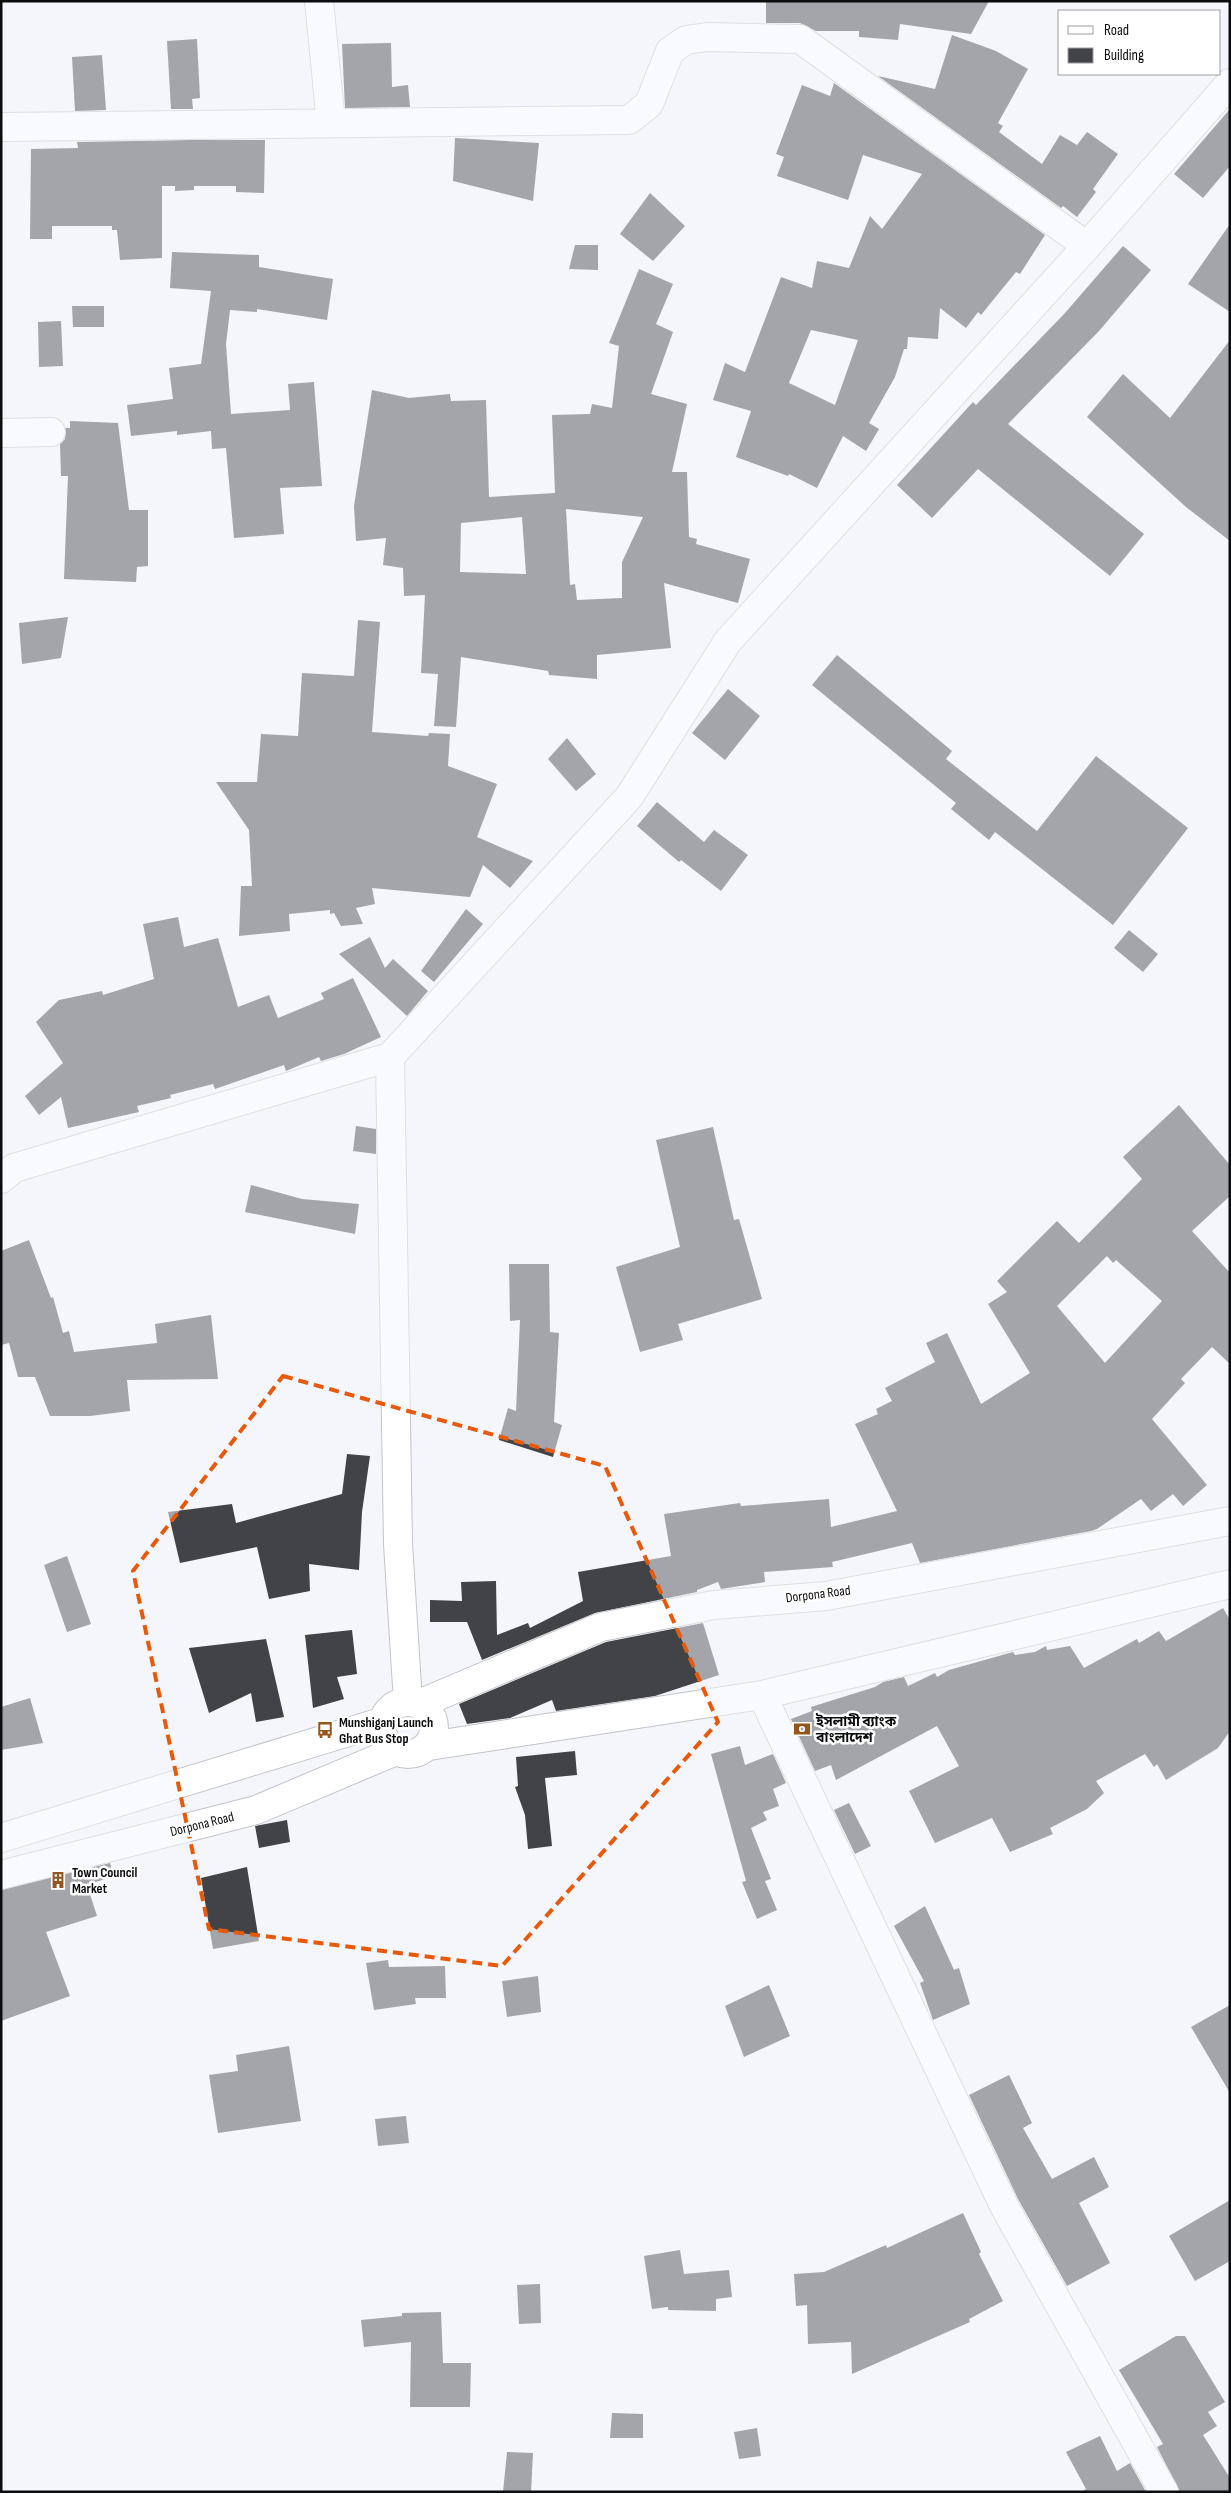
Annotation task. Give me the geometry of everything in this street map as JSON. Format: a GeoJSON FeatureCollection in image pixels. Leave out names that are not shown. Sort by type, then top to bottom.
{"type":"FeatureCollection","features":[{"type":"Feature","properties":{"kind":"street"},"geometry":{"type":"LineString","coordinates":[[319,1],[331,123]]}},
{"type":"Feature","properties":{"kind":"street"},"geometry":{"type":"LineString","coordinates":[[1,127],[629,120],[649,104],[670,51],[686,40],[707,37],[800,39],[1087,246]]}},
{"type":"Feature","properties":{"kind":"street"},"geometry":{"type":"LineString","coordinates":[[1,1179],[14,1168],[390,1057],[629,797],[728,641],[1087,246],[1230,83]]}},
{"type":"Feature","properties":{"kind":"street"},"geometry":{"type":"LineString","coordinates":[[1,433],[51,432]]}},
{"type":"Feature","properties":{"kind":"street"},"geometry":{"type":"LineString","coordinates":[[390,1057],[398,1544],[413,1703]]}},
{"type":"Feature","properties":{"kind":"street","name":"Dorpona Road"},"geometry":{"type":"LineString","coordinates":[[413,1703],[600,1627],[714,1605],[826,1596],[1230,1521]]}},
{"type":"Feature","properties":{"kind":"street"},"geometry":{"type":"LineString","coordinates":[[429,1746],[434,1735],[433,1723],[428,1712],[413,1703],[396,1704],[387,1712],[381,1722],[381,1734],[387,1746],[408,1756],[419,1753],[429,1746],[762,1695],[1230,1584]]}},
{"type":"Feature","properties":{"kind":"street"},"geometry":{"type":"LineString","coordinates":[[762,1695],[1004,2206],[1164,2492]]}},
{"type":"Feature","properties":{"kind":"street"},"geometry":{"type":"LineString","coordinates":[[1,1838],[381,1722]]}},
{"type":"Feature","properties":{"kind":"street","name":"Dorpona Road"},"geometry":{"type":"LineString","coordinates":[[1,1875],[256,1810],[396,1751]]}},
{"type":"Feature","properties":{"kind":"highlighted area"},"geometry":{"type":"Polygon","coordinates":[[[283,1376],[605,1466],[718,1722],[502,1966],[209,1929],[133,1571],[283,1376]]]}},
{"type":"Feature","properties":{"kind":"building"},"geometry":{"type":"Polygon","coordinates":[[[766,1],[989,1],[971,34],[900,24],[898,40],[859,37],[859,31],[816,31],[800,23],[766,23],[766,1]]]}},
{"type":"Feature","properties":{"kind":"building"},"geometry":{"type":"Polygon","coordinates":[[[952,35],[996,51],[1028,69],[998,123],[1003,126],[999,132],[1042,164],[1060,135],[1077,145],[1087,132],[1118,154],[1093,189],[1096,192],[1077,217],[1063,206],[1061,208],[878,76],[935,89],[952,35]]]}},
{"type":"Feature","properties":{"kind":"building"},"geometry":{"type":"Polygon","coordinates":[[[197,39],[200,98],[192,99],[193,109],[171,109],[167,41],[197,39]]]}},
{"type":"Feature","properties":{"kind":"building"},"geometry":{"type":"Polygon","coordinates":[[[391,43],[392,87],[408,85],[410,107],[345,108],[342,44],[391,43]]]}},
{"type":"Feature","properties":{"kind":"building"},"geometry":{"type":"Polygon","coordinates":[[[102,55],[106,110],[75,111],[72,57],[102,55]]]}},
{"type":"Feature","properties":{"kind":"building"},"geometry":{"type":"Polygon","coordinates":[[[834,83],[1045,235],[1020,274],[1016,272],[981,315],[978,312],[966,328],[940,308],[938,339],[908,337],[907,349],[904,349],[895,377],[869,423],[879,429],[866,451],[843,436],[817,488],[789,474],[788,476],[736,457],[751,411],[713,400],[725,363],[745,372],[781,277],[812,288],[817,261],[849,268],[870,216],[882,229],[922,174],[863,155],[848,200],[777,176],[784,157],[776,154],[802,85],[830,96],[834,83]],[[811,330],[789,383],[835,405],[858,340],[811,330]]]}},
{"type":"Feature","properties":{"kind":"building"},"geometry":{"type":"Polygon","coordinates":[[[1230,109],[1230,166],[1203,198],[1174,174],[1230,109]]]}},
{"type":"Feature","properties":{"kind":"building"},"geometry":{"type":"Polygon","coordinates":[[[455,138],[539,143],[533,201],[453,181],[455,138]]]}},
{"type":"Feature","properties":{"kind":"building"},"geometry":{"type":"Polygon","coordinates":[[[265,140],[264,193],[236,192],[236,186],[194,186],[194,190],[175,191],[175,186],[162,186],[162,258],[120,260],[117,230],[112,230],[112,226],[52,226],[52,239],[30,239],[31,149],[78,148],[77,142],[265,140]]]}},
{"type":"Feature","properties":{"kind":"building"},"geometry":{"type":"Polygon","coordinates":[[[650,193],[685,226],[653,261],[620,234],[650,193]]]}},
{"type":"Feature","properties":{"kind":"building"},"geometry":{"type":"Polygon","coordinates":[[[1230,224],[1230,312],[1188,284],[1230,224]]]}},
{"type":"Feature","properties":{"kind":"building"},"geometry":{"type":"Polygon","coordinates":[[[575,245],[598,245],[598,270],[569,269],[575,245]]]}},
{"type":"Feature","properties":{"kind":"building"},"geometry":{"type":"Polygon","coordinates":[[[1123,246],[1151,270],[1099,331],[1008,424],[1144,534],[1110,576],[978,469],[932,518],[897,485],[973,402],[976,405],[1065,313],[1123,246]]]}},
{"type":"Feature","properties":{"kind":"building"},"geometry":{"type":"Polygon","coordinates":[[[172,252],[259,255],[259,267],[333,279],[327,320],[257,309],[257,312],[230,310],[226,344],[231,414],[290,410],[288,384],[314,382],[322,486],[280,488],[284,534],[234,538],[226,448],[212,449],[211,431],[177,435],[177,431],[131,436],[127,405],[173,399],[169,368],[201,364],[211,291],[170,288],[172,252]]]}},
{"type":"Feature","properties":{"kind":"building"},"geometry":{"type":"Polygon","coordinates":[[[639,269],[673,284],[656,324],[673,332],[651,394],[687,404],[672,472],[687,472],[689,537],[697,539],[696,544],[750,559],[738,603],[664,583],[671,648],[597,655],[597,679],[549,675],[548,671],[461,657],[456,727],[434,726],[438,674],[421,673],[425,595],[404,596],[403,568],[383,565],[386,538],[356,541],[354,506],[372,390],[409,398],[450,394],[451,401],[486,400],[489,497],[555,493],[552,415],[590,414],[592,404],[612,408],[619,346],[609,343],[639,269]],[[566,509],[570,585],[575,584],[577,600],[622,598],[622,562],[643,517],[566,509]],[[522,517],[461,523],[460,572],[526,574],[522,517]]]}},
{"type":"Feature","properties":{"kind":"building"},"geometry":{"type":"Polygon","coordinates":[[[72,306],[104,306],[104,327],[73,327],[72,306]]]}},
{"type":"Feature","properties":{"kind":"building"},"geometry":{"type":"Polygon","coordinates":[[[61,321],[63,366],[39,367],[38,322],[61,321]]]}},
{"type":"Feature","properties":{"kind":"building"},"geometry":{"type":"Polygon","coordinates":[[[1230,340],[1230,541],[1186,507],[1087,417],[1123,374],[1170,418],[1230,340]]]}},
{"type":"Feature","properties":{"kind":"building"},"geometry":{"type":"Polygon","coordinates":[[[70,421],[118,423],[129,510],[148,510],[148,566],[137,567],[136,582],[64,579],[68,476],[61,476],[60,444],[65,439],[65,428],[70,428],[70,421]]]}},
{"type":"Feature","properties":{"kind":"building"},"geometry":{"type":"Polygon","coordinates":[[[68,617],[61,658],[22,664],[19,623],[68,617]]]}},
{"type":"Feature","properties":{"kind":"building"},"geometry":{"type":"Polygon","coordinates":[[[358,620],[380,622],[372,732],[428,736],[429,733],[450,734],[448,766],[497,784],[477,837],[533,861],[510,888],[483,865],[470,897],[372,888],[375,904],[356,908],[363,924],[341,926],[334,913],[330,914],[330,910],[289,914],[290,931],[239,936],[241,886],[252,886],[249,830],[216,782],[257,782],[261,734],[298,736],[302,673],[354,676],[358,620]]]}},
{"type":"Feature","properties":{"kind":"building"},"geometry":{"type":"Polygon","coordinates":[[[837,655],[952,751],[946,759],[1037,831],[1096,756],[1188,828],[1113,925],[995,832],[989,840],[951,809],[956,803],[812,685],[837,655]]]}},
{"type":"Feature","properties":{"kind":"building"},"geometry":{"type":"Polygon","coordinates":[[[728,689],[760,716],[725,760],[692,733],[728,689]]]}},
{"type":"Feature","properties":{"kind":"building"},"geometry":{"type":"Polygon","coordinates":[[[567,738],[596,774],[576,791],[548,759],[567,738]]]}},
{"type":"Feature","properties":{"kind":"building"},"geometry":{"type":"Polygon","coordinates":[[[657,802],[704,842],[714,830],[748,855],[721,891],[681,860],[679,862],[637,826],[657,802]]]}},
{"type":"Feature","properties":{"kind":"building"},"geometry":{"type":"Polygon","coordinates":[[[466,909],[483,924],[434,982],[421,971],[466,909]]]}},
{"type":"Feature","properties":{"kind":"building"},"geometry":{"type":"Polygon","coordinates":[[[178,917],[184,947],[218,938],[238,1007],[269,995],[278,1018],[324,999],[321,993],[353,978],[381,1037],[344,1054],[321,1061],[319,1057],[286,1071],[284,1065],[215,1089],[213,1084],[170,1095],[171,1098],[137,1106],[139,1112],[68,1128],[61,1097],[39,1115],[25,1096],[63,1063],[36,1022],[59,1000],[102,991],[103,995],[154,979],[143,924],[178,917]]]}},
{"type":"Feature","properties":{"kind":"building"},"geometry":{"type":"Polygon","coordinates":[[[1129,930],[1158,954],[1143,972],[1114,948],[1129,930]]]}},
{"type":"Feature","properties":{"kind":"building"},"geometry":{"type":"Polygon","coordinates":[[[370,937],[385,968],[393,959],[428,991],[407,1016],[339,954],[370,937]]]}},
{"type":"Feature","properties":{"kind":"building"},"geometry":{"type":"Polygon","coordinates":[[[1179,1105],[1230,1165],[1230,1196],[1192,1231],[1230,1273],[1230,1364],[1212,1347],[1181,1379],[1185,1383],[1152,1419],[1207,1485],[1183,1506],[1173,1494],[1151,1511],[1141,1499],[1097,1529],[1091,1531],[920,1563],[912,1543],[832,1562],[833,1567],[764,1572],[765,1582],[721,1589],[718,1582],[697,1590],[697,1592],[595,1613],[482,1660],[467,1622],[430,1622],[430,1600],[462,1601],[461,1582],[496,1581],[497,1635],[528,1623],[530,1628],[583,1601],[578,1572],[671,1556],[664,1514],[740,1503],[741,1506],[829,1499],[831,1527],[897,1511],[855,1424],[878,1414],[876,1409],[892,1401],[885,1388],[935,1362],[926,1343],[947,1333],[981,1404],[1030,1373],[988,1304],[1007,1292],[997,1281],[1057,1221],[1079,1243],[1142,1179],[1123,1157],[1179,1105]],[[1107,1256],[1057,1306],[1105,1363],[1162,1301],[1116,1260],[1113,1263],[1107,1256]]]}},
{"type":"Feature","properties":{"kind":"building"},"geometry":{"type":"Polygon","coordinates":[[[356,1126],[376,1129],[376,1154],[353,1151],[356,1126]]]}},
{"type":"Feature","properties":{"kind":"building"},"geometry":{"type":"Polygon","coordinates":[[[713,1127],[734,1220],[739,1219],[762,1299],[678,1324],[683,1340],[640,1352],[616,1267],[680,1247],[656,1140],[713,1127]]]}},
{"type":"Feature","properties":{"kind":"building"},"geometry":{"type":"Polygon","coordinates":[[[251,1185],[302,1199],[359,1204],[355,1234],[245,1212],[251,1185]]]}},
{"type":"Feature","properties":{"kind":"building"},"geometry":{"type":"Polygon","coordinates":[[[29,1240],[51,1298],[53,1297],[63,1333],[69,1331],[74,1352],[157,1343],[155,1324],[211,1315],[218,1379],[127,1380],[130,1411],[90,1416],[50,1416],[35,1377],[18,1377],[9,1343],[1,1345],[1,1251],[29,1240]]]}},
{"type":"Feature","properties":{"kind":"building"},"geometry":{"type":"Polygon","coordinates":[[[509,1264],[549,1264],[550,1332],[559,1333],[554,1422],[562,1425],[553,1457],[499,1440],[508,1408],[516,1411],[520,1320],[510,1321],[509,1264]]]}},
{"type":"Feature","properties":{"kind":"building"},"geometry":{"type":"Polygon","coordinates":[[[347,1454],[370,1456],[362,1512],[359,1570],[309,1564],[310,1591],[269,1599],[257,1547],[180,1563],[168,1512],[232,1504],[236,1523],[342,1494],[347,1454]]]}},
{"type":"Feature","properties":{"kind":"building"},"geometry":{"type":"Polygon","coordinates":[[[67,1556],[91,1624],[67,1632],[44,1565],[67,1556]]]}},
{"type":"Feature","properties":{"kind":"building"},"geometry":{"type":"Polygon","coordinates":[[[1223,1608],[1230,1620],[1230,1731],[1218,1748],[1166,1780],[1157,1764],[1154,1767],[1145,1754],[1096,1781],[1104,1793],[1087,1809],[1050,1828],[1053,1834],[1010,1852],[992,1818],[935,1843],[909,1791],[959,1766],[937,1726],[836,1780],[831,1765],[815,1771],[791,1719],[812,1711],[811,1707],[875,1687],[883,1682],[904,1677],[908,1686],[935,1673],[937,1677],[949,1670],[1013,1652],[1015,1655],[1035,1652],[1046,1646],[1047,1650],[1070,1646],[1084,1668],[1137,1639],[1139,1643],[1159,1631],[1166,1641],[1223,1608]]]}},
{"type":"Feature","properties":{"kind":"building"},"geometry":{"type":"Polygon","coordinates":[[[703,1623],[719,1675],[655,1696],[556,1711],[552,1700],[510,1718],[467,1724],[459,1704],[606,1642],[703,1623]]]}},
{"type":"Feature","properties":{"kind":"building"},"geometry":{"type":"Polygon","coordinates":[[[352,1630],[357,1674],[337,1677],[344,1699],[313,1708],[305,1635],[352,1630]]]}},
{"type":"Feature","properties":{"kind":"building"},"geometry":{"type":"Polygon","coordinates":[[[266,1639],[284,1717],[256,1722],[251,1693],[209,1713],[189,1648],[266,1639]]]}},
{"type":"Feature","properties":{"kind":"building"},"geometry":{"type":"Polygon","coordinates":[[[30,1698],[43,1743],[1,1750],[1,1707],[30,1698]]]}},
{"type":"Feature","properties":{"kind":"building"},"geometry":{"type":"Polygon","coordinates":[[[740,1746],[745,1765],[773,1754],[786,1783],[773,1789],[779,1806],[763,1812],[767,1820],[751,1828],[771,1879],[765,1881],[777,1910],[757,1919],[742,1882],[746,1881],[711,1754],[740,1746]]]}},
{"type":"Feature","properties":{"kind":"building"},"geometry":{"type":"Polygon","coordinates":[[[575,1751],[577,1775],[545,1778],[552,1846],[528,1849],[525,1815],[515,1787],[518,1786],[516,1757],[575,1751]]]}},
{"type":"Feature","properties":{"kind":"building"},"geometry":{"type":"Polygon","coordinates":[[[849,1803],[871,1846],[855,1854],[834,1810],[849,1803]]]}},
{"type":"Feature","properties":{"kind":"building"},"geometry":{"type":"Polygon","coordinates":[[[287,1820],[290,1842],[259,1848],[255,1826],[287,1820]]]}},
{"type":"Feature","properties":{"kind":"building"},"geometry":{"type":"Polygon","coordinates":[[[110,1863],[114,1876],[87,1885],[97,1916],[46,1932],[70,1996],[1,2021],[1,1890],[110,1863]]]}},
{"type":"Feature","properties":{"kind":"building"},"geometry":{"type":"Polygon","coordinates":[[[247,1867],[259,1941],[213,1949],[201,1878],[247,1867]]]}},
{"type":"Feature","properties":{"kind":"building"},"geometry":{"type":"Polygon","coordinates":[[[925,1906],[954,1970],[959,1968],[970,2004],[933,2020],[920,1983],[924,1981],[894,1926],[925,1906]]]}},
{"type":"Feature","properties":{"kind":"building"},"geometry":{"type":"Polygon","coordinates":[[[388,1960],[389,1967],[445,1966],[446,1998],[415,1998],[416,2004],[374,2010],[366,1963],[388,1960]]]}},
{"type":"Feature","properties":{"kind":"building"},"geometry":{"type":"Polygon","coordinates":[[[538,1976],[541,2012],[507,2017],[502,1981],[538,1976]]]}},
{"type":"Feature","properties":{"kind":"building"},"geometry":{"type":"Polygon","coordinates":[[[769,1985],[790,2036],[744,2057],[725,2006],[769,1985]]]}},
{"type":"Feature","properties":{"kind":"building"},"geometry":{"type":"Polygon","coordinates":[[[1230,2005],[1230,2093],[1191,2027],[1230,2005]]]}},
{"type":"Feature","properties":{"kind":"building"},"geometry":{"type":"Polygon","coordinates":[[[289,2046],[301,2121],[218,2133],[209,2075],[238,2071],[236,2055],[289,2046]]]}},
{"type":"Feature","properties":{"kind":"building"},"geometry":{"type":"Polygon","coordinates":[[[1009,2075],[1032,2123],[1023,2128],[1052,2179],[1094,2157],[1109,2187],[1079,2203],[1110,2263],[1067,2286],[1018,2199],[969,2095],[1009,2075]]]}},
{"type":"Feature","properties":{"kind":"building"},"geometry":{"type":"Polygon","coordinates":[[[406,2116],[409,2143],[378,2146],[375,2119],[406,2116]]]}},
{"type":"Feature","properties":{"kind":"building"},"geometry":{"type":"Polygon","coordinates":[[[1230,2200],[1230,2261],[1195,2281],[1169,2236],[1230,2200]]]}},
{"type":"Feature","properties":{"kind":"building"},"geometry":{"type":"Polygon","coordinates":[[[963,2213],[981,2252],[979,2254],[1003,2301],[969,2319],[970,2322],[852,2374],[851,2342],[808,2344],[807,2305],[796,2306],[794,2274],[824,2272],[886,2245],[887,2248],[963,2213]]]}},
{"type":"Feature","properties":{"kind":"building"},"geometry":{"type":"Polygon","coordinates":[[[680,2250],[684,2274],[729,2270],[732,2297],[716,2299],[716,2311],[668,2310],[668,2307],[652,2309],[644,2256],[680,2250]]]}},
{"type":"Feature","properties":{"kind":"building"},"geometry":{"type":"Polygon","coordinates":[[[540,2284],[541,2323],[519,2324],[517,2285],[540,2284]]]}},
{"type":"Feature","properties":{"kind":"building"},"geometry":{"type":"Polygon","coordinates":[[[441,2312],[443,2363],[471,2363],[470,2407],[410,2407],[411,2342],[364,2347],[361,2320],[402,2316],[402,2313],[441,2312]]]}},
{"type":"Feature","properties":{"kind":"building"},"geometry":{"type":"Polygon","coordinates":[[[1176,2336],[1185,2336],[1225,2402],[1208,2412],[1217,2426],[1203,2435],[1230,2478],[1230,2492],[1180,2492],[1157,2447],[1163,2444],[1119,2370],[1176,2336]]]}},
{"type":"Feature","properties":{"kind":"building"},"geometry":{"type":"Polygon","coordinates":[[[612,2413],[643,2414],[643,2438],[610,2438],[612,2413]]]}},
{"type":"Feature","properties":{"kind":"building"},"geometry":{"type":"Polygon","coordinates":[[[757,2428],[761,2456],[739,2459],[734,2432],[757,2428]]]}},
{"type":"Feature","properties":{"kind":"building"},"geometry":{"type":"Polygon","coordinates":[[[1100,2436],[1117,2471],[1130,2463],[1146,2492],[1081,2492],[1086,2489],[1066,2452],[1100,2436]]]}},
{"type":"Feature","properties":{"kind":"building"},"geometry":{"type":"Polygon","coordinates":[[[507,2452],[533,2453],[531,2492],[503,2492],[507,2452]]]}},
{"type":"Feature","properties":{"kind":"place","name":"ইসলামী ব্যাংক বাংলাদেশ"},"geometry":{"type":"Point","coordinates":[802,1729]}},
{"type":"Feature","properties":{"kind":"place","name":"Munshiganj Launch Ghat Bus Stop"},"geometry":{"type":"Point","coordinates":[325,1730]}},
{"type":"Feature","properties":{"kind":"place","name":"Town Council Market"},"geometry":{"type":"Point","coordinates":[58,1880]}}]}
